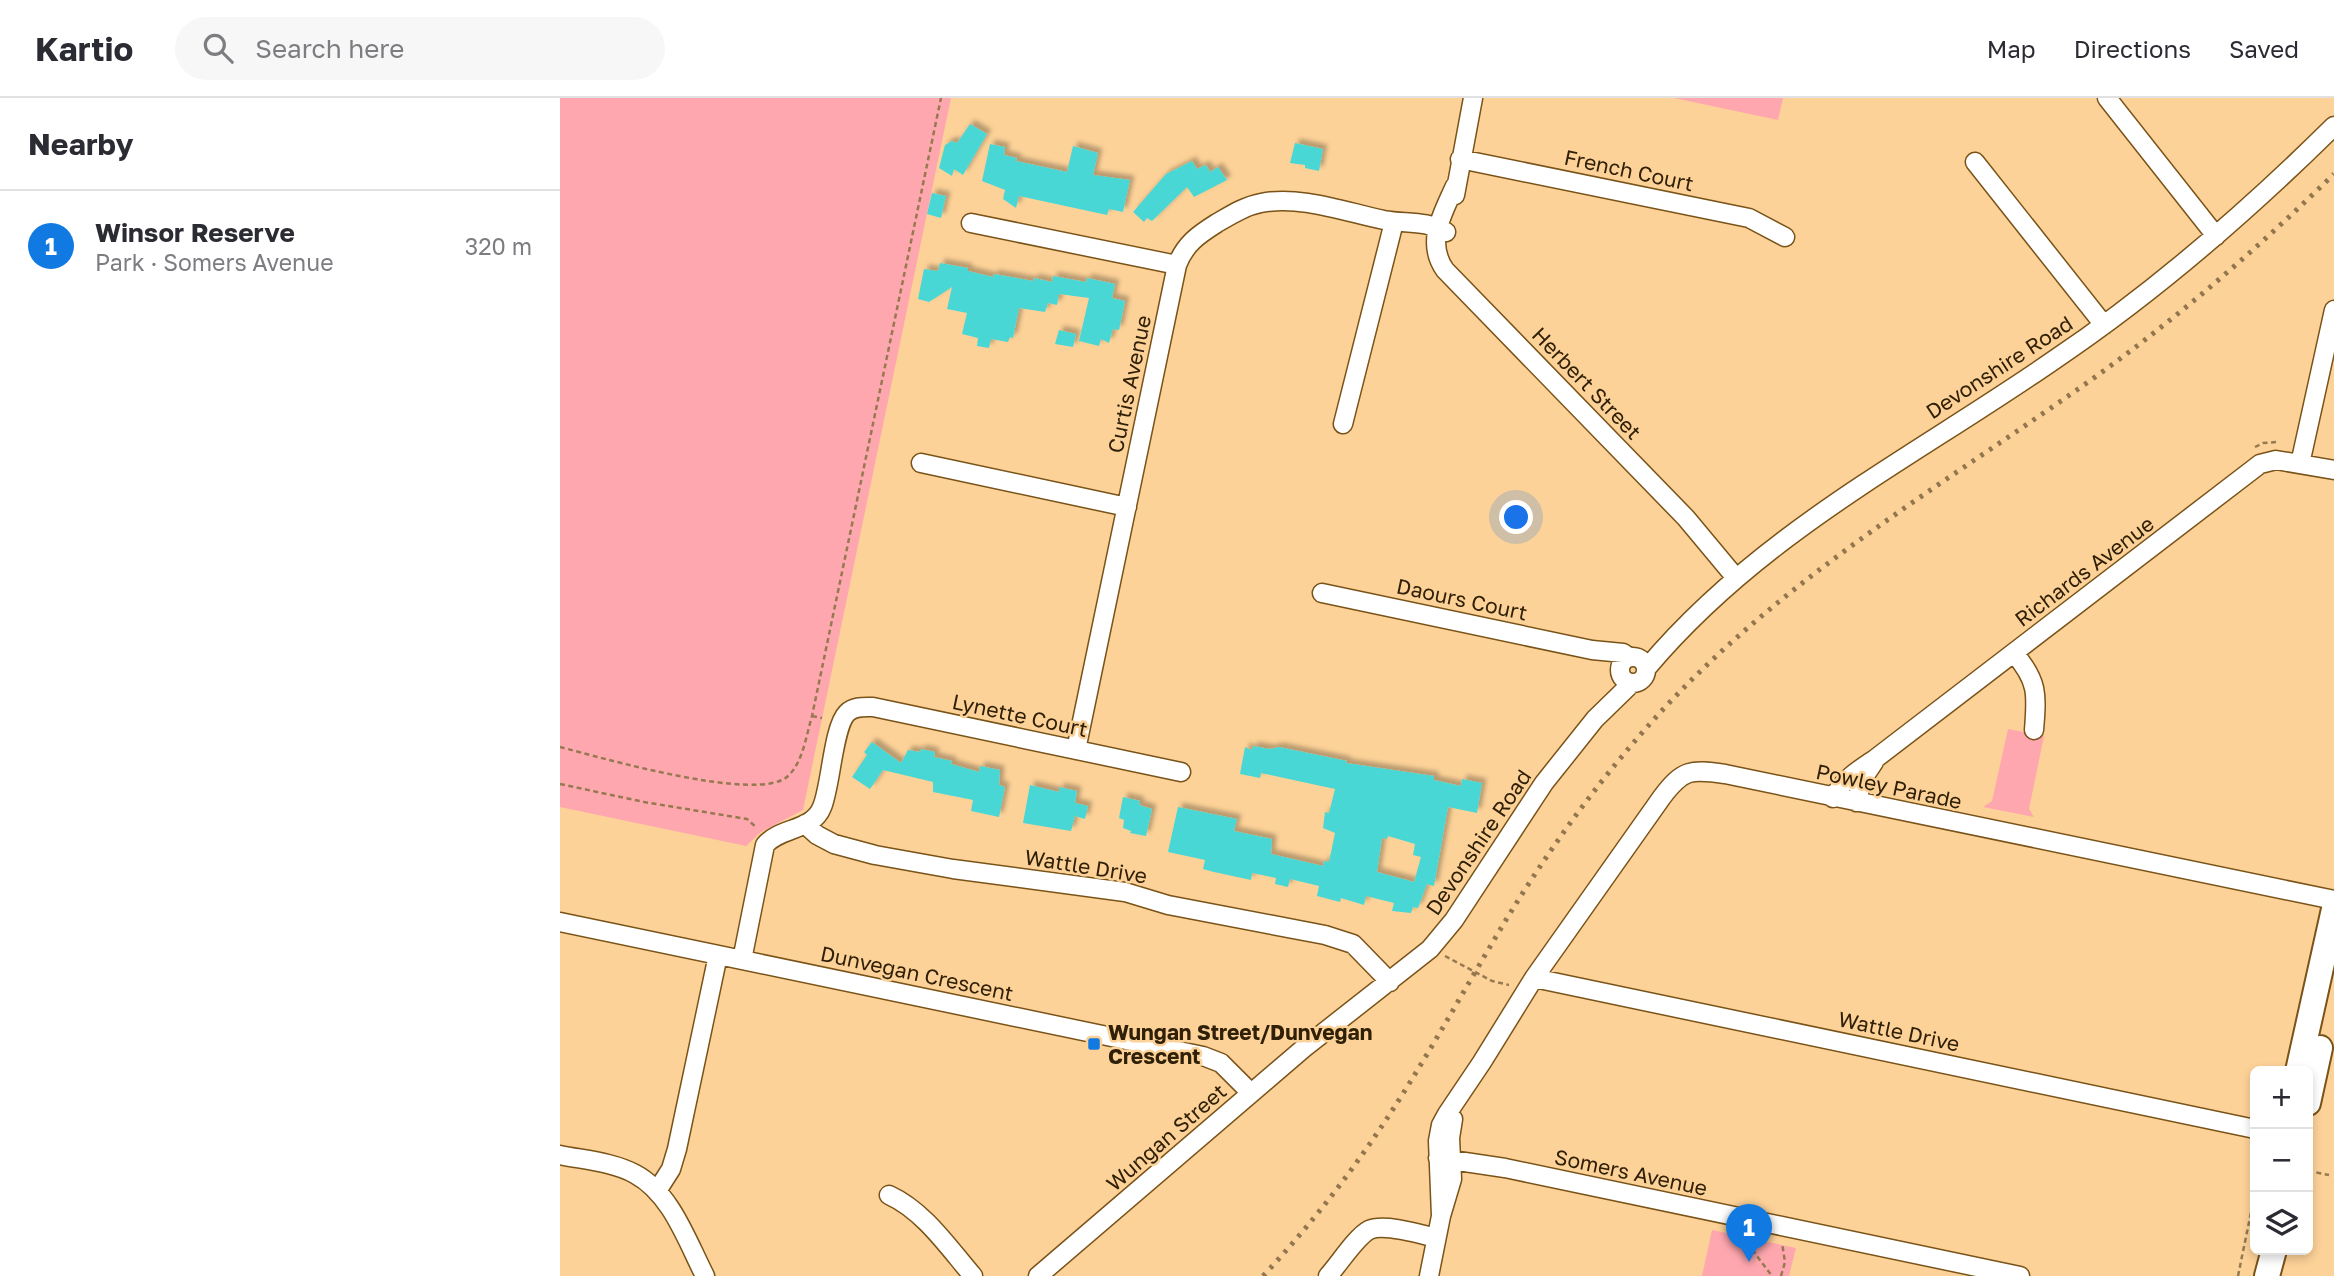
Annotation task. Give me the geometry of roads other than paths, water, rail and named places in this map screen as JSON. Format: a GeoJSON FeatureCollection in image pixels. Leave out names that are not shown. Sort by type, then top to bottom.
{"type":"FeatureCollection","features":[{"type":"Feature","properties":{"kind":"highway"},"geometry":{"type":"LineString","coordinates":[[2299,1066],[2334,909]]}},
{"type":"Feature","properties":{"kind":"highway"},"geometry":{"type":"LineString","coordinates":[[2313,1080],[2334,986]]}},
{"type":"Feature","properties":{"kind":"highway"},"geometry":{"type":"LineString","coordinates":[[2262,1276],[2264,1255]]}},
{"type":"Feature","properties":{"kind":"highway"},"geometry":{"type":"LineString","coordinates":[[2267,1276],[2273,1255]]}},
{"type":"Feature","properties":{"kind":"street"},"geometry":{"type":"LineString","coordinates":[[1439,231],[1454,209],[1455,186],[1473,98]]}},
{"type":"Feature","properties":{"kind":"street"},"geometry":{"type":"LineString","coordinates":[[2107,98],[2216,236]]}},
{"type":"Feature","properties":{"kind":"street","name":"Devonshire Road"},"geometry":{"type":"LineString","coordinates":[[1390,982],[1430,949],[1454,920],[1544,783],[1595,719],[1630,668],[1677,632],[1741,574],[1799,527],[1855,488],[2044,368],[2104,325],[2216,236],[2334,126]]}},
{"type":"Feature","properties":{"kind":"street","name":"French Court"},"geometry":{"type":"LineString","coordinates":[[1460,159],[1749,218],[1786,237]]}},
{"type":"Feature","properties":{"kind":"street"},"geometry":{"type":"LineString","coordinates":[[1975,162],[2104,325]]}},
{"type":"Feature","properties":{"kind":"street","name":"Curtis Avenue"},"geometry":{"type":"LineString","coordinates":[[1076,750],[1177,265],[1182,253],[1195,237],[1232,214],[1259,203],[1290,201],[1394,222],[1415,222],[1439,231]]}},
{"type":"Feature","properties":{"kind":"street"},"geometry":{"type":"LineString","coordinates":[[1343,424],[1394,222]]}},
{"type":"Feature","properties":{"kind":"street"},"geometry":{"type":"LineString","coordinates":[[971,223],[1177,265]]}},
{"type":"Feature","properties":{"kind":"street","name":"Herbert Street"},"geometry":{"type":"LineString","coordinates":[[1439,231],[1455,279],[1741,574]]}},
{"type":"Feature","properties":{"kind":"street"},"geometry":{"type":"LineString","coordinates":[[2300,464],[2334,310]]}},
{"type":"Feature","properties":{"kind":"street","name":"Richards Avenue"},"geometry":{"type":"LineString","coordinates":[[1833,798],[1852,774],[2260,464],[2276,460],[2334,470]]}},
{"type":"Feature","properties":{"kind":"street"},"geometry":{"type":"LineString","coordinates":[[921,463],[1127,507]]}},
{"type":"Feature","properties":{"kind":"street","name":"Daours Court"},"geometry":{"type":"LineString","coordinates":[[1322,593],[1592,650],[1630,668]]}},
{"type":"Feature","properties":{"kind":"street"},"geometry":{"type":"LineString","coordinates":[[2014,653],[2033,679],[2037,695],[2034,730]]}},
{"type":"Feature","properties":{"kind":"street","name":"Lynette Court"},"geometry":{"type":"LineString","coordinates":[[805,824],[818,815],[822,808],[843,719],[850,710],[863,706],[1181,772]]}},
{"type":"Feature","properties":{"kind":"street","name":"Richards Avenue"},"geometry":{"type":"LineString","coordinates":[[1856,802],[1864,777],[1875,759]]}},
{"type":"Feature","properties":{"kind":"street","name":"Powley Parade"},"geometry":{"type":"LineString","coordinates":[[1429,1276],[1441,1216],[1445,1160],[1441,1125],[1530,984],[1672,783],[1685,773],[1701,770],[2334,901]]}},
{"type":"Feature","properties":{"kind":"street"},"geometry":{"type":"LineString","coordinates":[[741,960],[764,852],[769,840],[805,824]]}},
{"type":"Feature","properties":{"kind":"street","name":"Wattle Drive"},"geometry":{"type":"LineString","coordinates":[[805,824],[817,835],[834,844],[875,855],[953,869],[1125,892],[1168,905],[1325,935],[1353,944],[1390,982]]}},
{"type":"Feature","properties":{"kind":"street","name":"Dunvegan Crescent"},"geometry":{"type":"LineString","coordinates":[[560,922],[1203,1056],[1221,1063],[1251,1093]]}},
{"type":"Feature","properties":{"kind":"street"},"geometry":{"type":"LineString","coordinates":[[657,1191],[674,1161],[718,955]]}},
{"type":"Feature","properties":{"kind":"street","name":"Wungan Street"},"geometry":{"type":"LineString","coordinates":[[1038,1276],[1304,1048],[1390,982]]}},
{"type":"Feature","properties":{"kind":"street","name":"Wattle Drive"},"geometry":{"type":"LineString","coordinates":[[1530,984],[2250,1128]]}},
{"type":"Feature","properties":{"kind":"street"},"geometry":{"type":"LineString","coordinates":[[560,1155],[634,1173],[657,1191],[678,1222],[705,1276]]}},
{"type":"Feature","properties":{"kind":"street","name":"Somers Avenue"},"geometry":{"type":"LineString","coordinates":[[1445,1160],[1505,1168],[2020,1276]]}},
{"type":"Feature","properties":{"kind":"street"},"geometry":{"type":"LineString","coordinates":[[889,1195],[911,1207],[973,1276]]}},
{"type":"Feature","properties":{"kind":"street"},"geometry":{"type":"LineString","coordinates":[[1328,1276],[1362,1236],[1373,1228],[1436,1237]]}},
{"type":"Feature","properties":{"kind":"railway"},"geometry":{"type":"LineString","coordinates":[[1263,1276],[1327,1202],[1384,1123],[1509,915],[1564,832],[1625,753],[1669,703],[1714,658],[1811,576],[2071,394],[2174,317],[2240,262],[2334,174]]}},
{"type":"Feature","properties":{"kind":"place","name":"Wungan Street/Dunvegan Crescent"},"geometry":{"type":"Point","coordinates":[1094,1044]}},
{"type":"Feature","properties":{"kind":"place","name":"Winsor Reserve"},"geometry":{"type":"Point","coordinates":[1749,1262]}}]}
